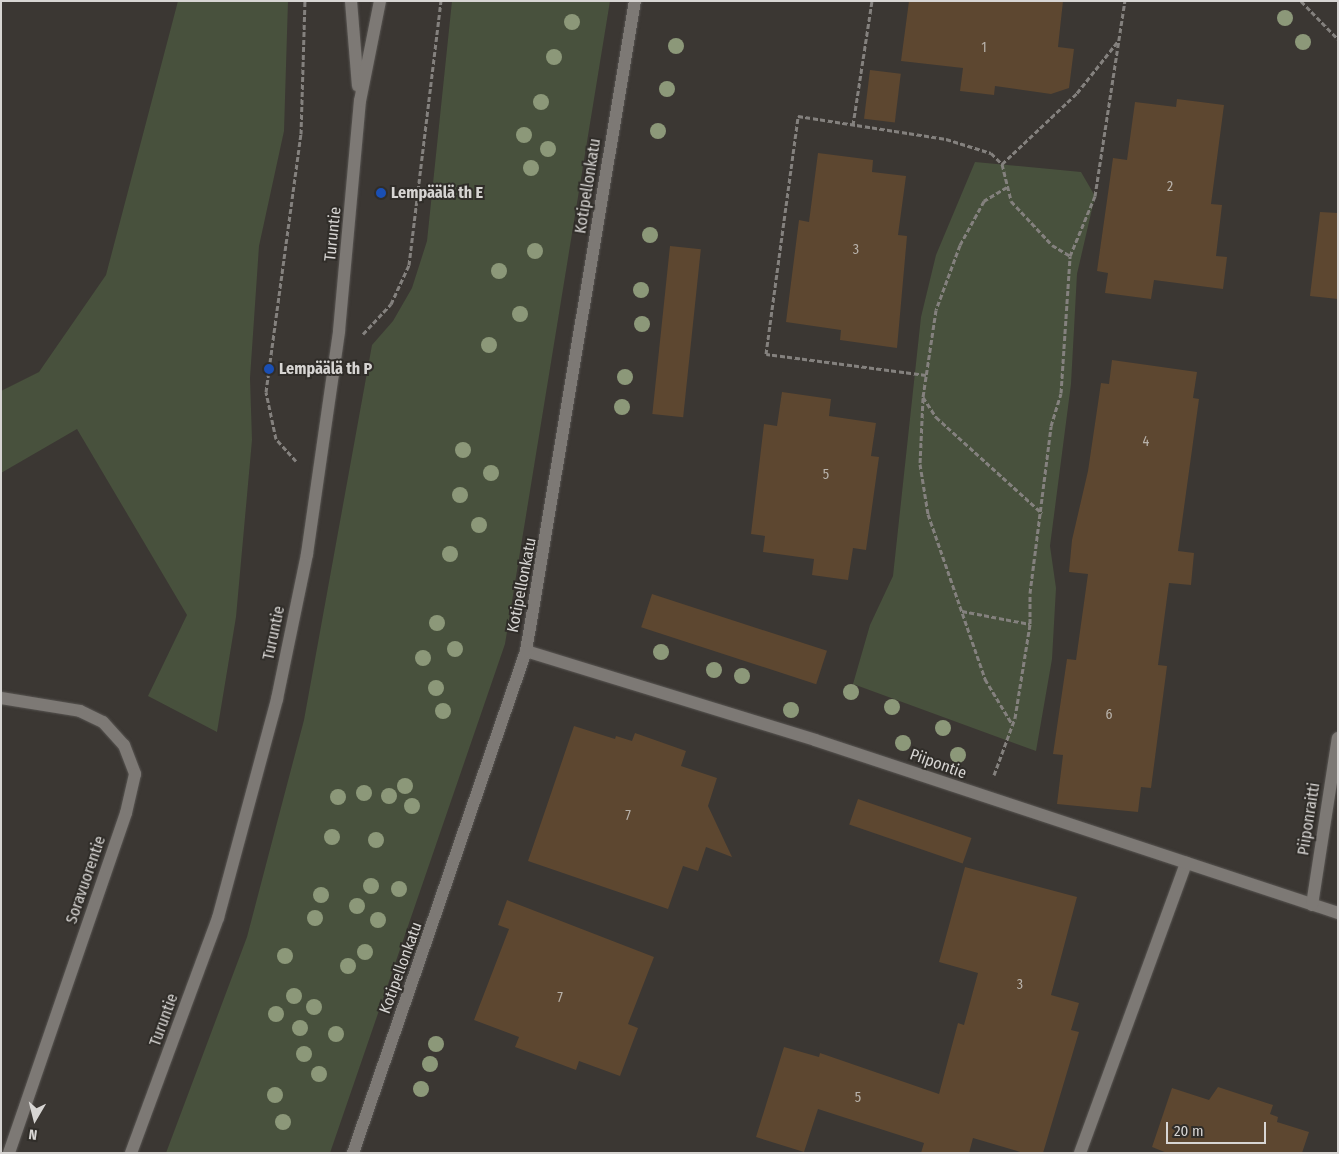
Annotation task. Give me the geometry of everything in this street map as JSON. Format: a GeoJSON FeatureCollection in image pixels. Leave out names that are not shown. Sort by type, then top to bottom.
{"type":"FeatureCollection","features":[{"type":"Feature","properties":{"kind":"street","name":"Turuntie"},"geometry":{"type":"LineString","coordinates":[[351,1],[360,100]]}},
{"type":"Feature","properties":{"kind":"street","name":"Turuntie"},"geometry":{"type":"LineString","coordinates":[[131,1153],[218,918],[241,842],[277,699],[317,485],[339,331],[360,100],[380,1]]}},
{"type":"Feature","properties":{"kind":"street","name":"Kotipellonkatu"},"geometry":{"type":"LineString","coordinates":[[353,1153],[526,651],[635,1]]}},
{"type":"Feature","properties":{"kind":"street","name":"Piipontie"},"geometry":{"type":"LineString","coordinates":[[526,651],[1338,913]]}},
{"type":"Feature","properties":{"kind":"street","name":"Soravuorentie"},"geometry":{"type":"LineString","coordinates":[[1,698],[80,711],[103,722],[124,745],[135,774],[126,813],[8,1153]]}},
{"type":"Feature","properties":{"kind":"street","name":"Piiponraitti"},"geometry":{"type":"LineString","coordinates":[[1312,904],[1338,738]]}},
{"type":"Feature","properties":{"kind":"street"},"geometry":{"type":"LineString","coordinates":[[1080,1153],[1186,863]]}},
{"type":"Feature","properties":{"kind":"path"},"geometry":{"type":"LineString","coordinates":[[305,1],[301,134],[266,392],[276,439],[317,485]]}},
{"type":"Feature","properties":{"kind":"path"},"geometry":{"type":"LineString","coordinates":[[361,336],[391,304],[409,265],[441,1]]}},
{"type":"Feature","properties":{"kind":"path"},"geometry":{"type":"LineString","coordinates":[[853,124],[872,1]]}},
{"type":"Feature","properties":{"kind":"path"},"geometry":{"type":"LineString","coordinates":[[986,799],[1012,724],[1030,624],[1030,593],[1052,426],[1062,384],[1070,256],[1095,196],[1125,1]]}},
{"type":"Feature","properties":{"kind":"path"},"geometry":{"type":"LineString","coordinates":[[1302,1],[1338,39]]}},
{"type":"Feature","properties":{"kind":"path"},"geometry":{"type":"LineString","coordinates":[[1002,164],[1077,93],[1119,40]]}},
{"type":"Feature","properties":{"kind":"path"},"geometry":{"type":"LineString","coordinates":[[926,376],[766,354],[798,116],[946,139],[992,154],[1002,164],[1010,202],[1070,256]]}},
{"type":"Feature","properties":{"kind":"path"},"geometry":{"type":"LineString","coordinates":[[1007,187],[984,201],[960,245],[936,310],[923,398],[920,464],[928,514],[985,679],[1012,724]]}},
{"type":"Feature","properties":{"kind":"path"},"geometry":{"type":"LineString","coordinates":[[923,398],[936,417],[1042,513]]}},
{"type":"Feature","properties":{"kind":"path"},"geometry":{"type":"LineString","coordinates":[[961,611],[1030,624]]}},
{"type":"Feature","properties":{"kind":"green space"},"geometry":{"type":"Polygon","coordinates":[[[178,1],[288,1],[284,131],[259,246],[250,378],[252,440],[236,617],[217,732],[148,696],[187,615],[77,429],[1,473],[1,391],[39,372],[106,275],[178,1]]]}},
{"type":"Feature","properties":{"kind":"green space"},"geometry":{"type":"Polygon","coordinates":[[[452,1],[610,1],[505,644],[330,1153],[166,1153],[247,937],[304,720],[372,345],[393,321],[412,288],[427,241],[452,1]]]}},
{"type":"Feature","properties":{"kind":"green space"},"geometry":{"type":"Polygon","coordinates":[[[975,162],[1081,172],[1095,196],[1077,274],[1071,384],[1050,546],[1056,588],[1052,659],[1036,751],[853,684],[870,625],[893,576],[921,317],[936,255],[975,162]]]}},
{"type":"Feature","properties":{"kind":"building"},"geometry":{"type":"Polygon","coordinates":[[[909,1],[1063,1],[1058,47],[1074,49],[1069,88],[1051,94],[995,86],[994,95],[960,91],[963,68],[901,61],[909,1]]]}},
{"type":"Feature","properties":{"kind":"building"},"geometry":{"type":"Polygon","coordinates":[[[870,70],[901,74],[895,122],[864,119],[870,70]]]}},
{"type":"Feature","properties":{"kind":"building"},"geometry":{"type":"Polygon","coordinates":[[[1177,99],[1224,105],[1211,204],[1222,205],[1216,256],[1227,257],[1223,289],[1154,280],[1151,299],[1105,293],[1108,273],[1097,271],[1113,158],[1127,160],[1135,102],[1176,107],[1177,99]]]}},
{"type":"Feature","properties":{"kind":"building"},"geometry":{"type":"Polygon","coordinates":[[[818,153],[873,160],[872,172],[906,176],[898,235],[907,236],[897,348],[840,340],[841,330],[786,322],[799,220],[809,222],[818,153]]]}},
{"type":"Feature","properties":{"kind":"building"},"geometry":{"type":"Polygon","coordinates":[[[1320,212],[1338,213],[1338,299],[1310,296],[1320,212]]]}},
{"type":"Feature","properties":{"kind":"building"},"geometry":{"type":"Polygon","coordinates":[[[670,246],[701,249],[683,417],[652,414],[670,246]]]}},
{"type":"Feature","properties":{"kind":"building"},"geometry":{"type":"Polygon","coordinates":[[[1112,360],[1197,372],[1193,398],[1199,399],[1178,551],[1194,553],[1191,585],[1169,583],[1158,665],[1167,666],[1151,788],[1141,787],[1138,812],[1057,804],[1063,755],[1053,754],[1067,659],[1076,660],[1088,574],[1069,572],[1072,540],[1088,471],[1101,383],[1109,384],[1112,360]]]}},
{"type":"Feature","properties":{"kind":"building"},"geometry":{"type":"Polygon","coordinates":[[[782,392],[831,399],[829,416],[876,423],[871,456],[879,457],[866,550],[853,548],[848,580],[812,575],[814,559],[763,552],[765,536],[751,534],[764,424],[777,426],[782,392]]]}},
{"type":"Feature","properties":{"kind":"building"},"geometry":{"type":"Polygon","coordinates":[[[652,594],[827,651],[816,684],[641,627],[652,594]]]}},
{"type":"Feature","properties":{"kind":"building"},"geometry":{"type":"Polygon","coordinates":[[[574,726],[615,739],[616,736],[632,741],[635,733],[686,751],[681,766],[717,778],[708,806],[732,857],[706,847],[698,871],[683,866],[668,909],[528,861],[574,726]]]}},
{"type":"Feature","properties":{"kind":"building"},"geometry":{"type":"Polygon","coordinates":[[[858,799],[971,838],[963,864],[849,825],[858,799]]]}},
{"type":"Feature","properties":{"kind":"building"},"geometry":{"type":"Polygon","coordinates":[[[965,867],[1077,897],[1051,995],[1079,1003],[1071,1030],[1079,1032],[1043,1153],[1024,1153],[973,1138],[969,1153],[921,1153],[924,1143],[818,1109],[804,1152],[756,1137],[784,1047],[819,1057],[820,1053],[939,1094],[958,1023],[964,1025],[978,973],[939,962],[965,867]]]}},
{"type":"Feature","properties":{"kind":"building"},"geometry":{"type":"Polygon","coordinates":[[[507,900],[654,957],[628,1024],[638,1028],[620,1076],[579,1061],[576,1070],[515,1047],[519,1037],[474,1020],[509,929],[498,925],[507,900]]]}},
{"type":"Feature","properties":{"kind":"building"},"geometry":{"type":"Polygon","coordinates":[[[1218,1087],[1273,1105],[1270,1114],[1278,1117],[1277,1122],[1309,1132],[1302,1153],[1167,1153],[1152,1147],[1172,1088],[1209,1100],[1218,1087]]]}},
{"type":"Feature","properties":{"kind":"place","name":"Lempäälä th E"},"geometry":{"type":"Point","coordinates":[381,193]}},
{"type":"Feature","properties":{"kind":"place","name":"Lempäälä th P"},"geometry":{"type":"Point","coordinates":[269,369]}}]}
